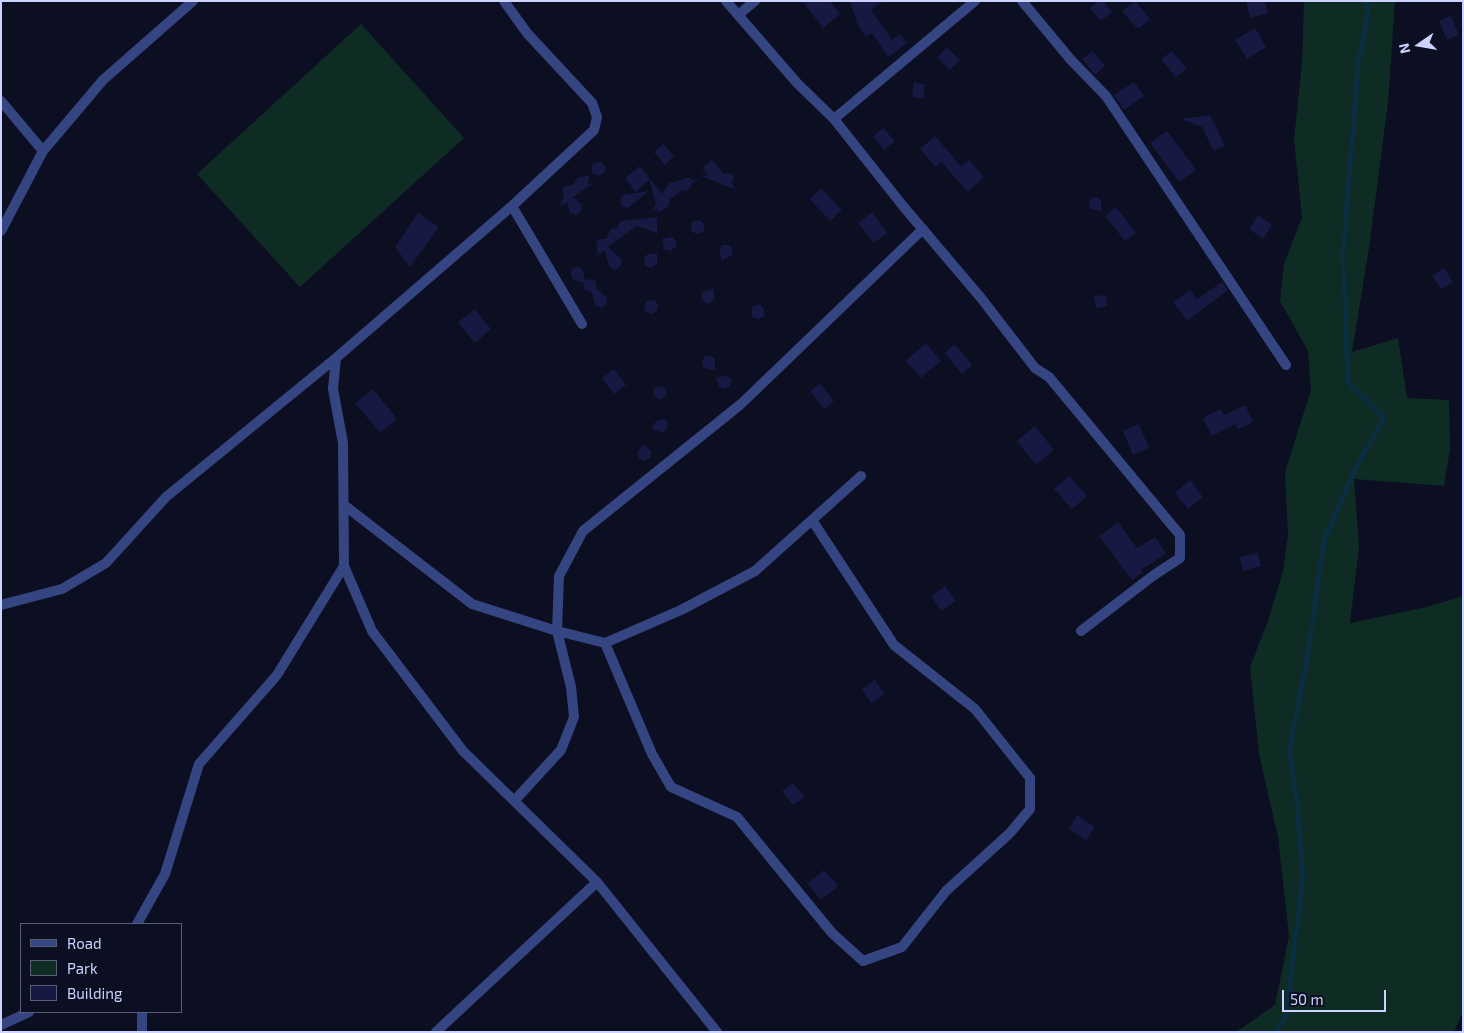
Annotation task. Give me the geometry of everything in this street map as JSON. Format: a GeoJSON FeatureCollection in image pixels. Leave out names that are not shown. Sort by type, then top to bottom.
{"type":"FeatureCollection","features":[{"type":"Feature","properties":{"kind":"street"},"geometry":{"type":"LineString","coordinates":[[1,231],[43,151],[103,80],[193,1]]}},
{"type":"Feature","properties":{"kind":"street"},"geometry":{"type":"LineString","coordinates":[[1,605],[62,589],[106,563],[166,497],[336,358],[512,206],[594,130],[597,117],[592,103],[527,33],[504,1]]}},
{"type":"Feature","properties":{"kind":"street"},"geometry":{"type":"LineString","coordinates":[[726,1],[797,82],[834,119],[1035,368],[1048,377],[1140,484],[1180,535],[1180,558],[1154,574],[1081,631]]}},
{"type":"Feature","properties":{"kind":"street"},"geometry":{"type":"LineString","coordinates":[[738,15],[755,1]]}},
{"type":"Feature","properties":{"kind":"street"},"geometry":{"type":"LineString","coordinates":[[834,119],[975,1]]}},
{"type":"Feature","properties":{"kind":"street"},"geometry":{"type":"LineString","coordinates":[[1022,1],[1071,60],[1106,96],[1286,365]]}},
{"type":"Feature","properties":{"kind":"street"},"geometry":{"type":"LineString","coordinates":[[1,102],[43,151]]}},
{"type":"Feature","properties":{"kind":"street"},"geometry":{"type":"LineString","coordinates":[[512,206],[582,324]]}},
{"type":"Feature","properties":{"kind":"street"},"geometry":{"type":"LineString","coordinates":[[515,800],[561,750],[574,717],[571,687],[557,631],[559,576],[583,531],[741,404],[923,229]]}},
{"type":"Feature","properties":{"kind":"street"},"geometry":{"type":"LineString","coordinates":[[336,358],[333,388],[343,442],[344,566],[372,631],[463,750],[597,882],[718,1032]]}},
{"type":"Feature","properties":{"kind":"street"},"geometry":{"type":"LineString","coordinates":[[344,505],[472,604],[557,631],[605,643],[680,610],[754,571],[862,476]]}},
{"type":"Feature","properties":{"kind":"street"},"geometry":{"type":"LineString","coordinates":[[605,643],[652,754],[671,787],[737,817],[832,934],[863,961],[902,947],[946,891],[1010,833],[1030,809],[1030,778],[975,710],[894,645],[812,520]]}},
{"type":"Feature","properties":{"kind":"street"},"geometry":{"type":"LineString","coordinates":[[138,923],[165,874],[199,764],[277,675],[344,566]]}},
{"type":"Feature","properties":{"kind":"street"},"geometry":{"type":"LineString","coordinates":[[436,1032],[597,882]]}},
{"type":"Feature","properties":{"kind":"street"},"geometry":{"type":"LineString","coordinates":[[146,910],[146,923]]}},
{"type":"Feature","properties":{"kind":"street"},"geometry":{"type":"LineString","coordinates":[[1,1025],[27,1013]]}},
{"type":"Feature","properties":{"kind":"street"},"geometry":{"type":"LineString","coordinates":[[142,1013],[142,1032]]}},
{"type":"Feature","properties":{"kind":"green space"},"geometry":{"type":"Polygon","coordinates":[[[1304,1],[1395,1],[1388,103],[1369,248],[1352,352],[1398,338],[1407,398],[1449,400],[1450,449],[1444,486],[1354,479],[1359,547],[1350,623],[1427,607],[1463,596],[1463,1012],[1454,1032],[1236,1032],[1275,1005],[1289,936],[1278,837],[1259,754],[1250,667],[1268,621],[1283,571],[1288,535],[1285,472],[1311,390],[1308,351],[1280,301],[1284,264],[1302,217],[1294,139],[1302,64],[1304,1]]]}},
{"type":"Feature","properties":{"kind":"green space"},"geometry":{"type":"Polygon","coordinates":[[[361,24],[464,138],[300,287],[197,174],[361,24]]]}},
{"type":"Feature","properties":{"kind":"building"},"geometry":{"type":"Polygon","coordinates":[[[802,1],[830,1],[840,14],[823,28],[802,1]]]}},
{"type":"Feature","properties":{"kind":"building"},"geometry":{"type":"Polygon","coordinates":[[[850,1],[884,1],[871,10],[892,40],[900,34],[907,43],[888,57],[872,33],[866,37],[857,23],[850,1]]]}},
{"type":"Feature","properties":{"kind":"building"},"geometry":{"type":"Polygon","coordinates":[[[1098,1],[1104,1],[1112,12],[1101,21],[1090,8],[1098,1]]]}},
{"type":"Feature","properties":{"kind":"building"},"geometry":{"type":"Polygon","coordinates":[[[1135,1],[1150,19],[1138,29],[1122,11],[1135,1]]]}},
{"type":"Feature","properties":{"kind":"building"},"geometry":{"type":"Polygon","coordinates":[[[1246,1],[1265,1],[1268,13],[1250,18],[1246,1]]]}},
{"type":"Feature","properties":{"kind":"building"},"geometry":{"type":"Polygon","coordinates":[[[1451,16],[1459,35],[1447,40],[1439,21],[1451,16]]]}},
{"type":"Feature","properties":{"kind":"building"},"geometry":{"type":"Polygon","coordinates":[[[1255,28],[1266,47],[1247,59],[1235,40],[1255,28]]]}},
{"type":"Feature","properties":{"kind":"building"},"geometry":{"type":"Polygon","coordinates":[[[947,47],[960,60],[950,70],[937,58],[947,47]]]}},
{"type":"Feature","properties":{"kind":"building"},"geometry":{"type":"Polygon","coordinates":[[[1093,51],[1105,66],[1095,75],[1082,59],[1093,51]]]}},
{"type":"Feature","properties":{"kind":"building"},"geometry":{"type":"Polygon","coordinates":[[[1172,51],[1187,69],[1176,77],[1161,59],[1172,51]]]}},
{"type":"Feature","properties":{"kind":"building"},"geometry":{"type":"Polygon","coordinates":[[[914,82],[925,84],[923,99],[912,97],[914,82]]]}},
{"type":"Feature","properties":{"kind":"building"},"geometry":{"type":"Polygon","coordinates":[[[1134,82],[1144,96],[1124,110],[1114,95],[1134,82]]]}},
{"type":"Feature","properties":{"kind":"building"},"geometry":{"type":"Polygon","coordinates":[[[1210,115],[1225,146],[1214,151],[1202,127],[1181,119],[1210,115]]]}},
{"type":"Feature","properties":{"kind":"building"},"geometry":{"type":"Polygon","coordinates":[[[883,128],[895,141],[884,150],[873,137],[883,128]]]}},
{"type":"Feature","properties":{"kind":"building"},"geometry":{"type":"Polygon","coordinates":[[[1167,131],[1196,170],[1179,182],[1150,143],[1167,131]]]}},
{"type":"Feature","properties":{"kind":"building"},"geometry":{"type":"Polygon","coordinates":[[[935,136],[961,166],[969,160],[984,177],[968,192],[941,162],[936,167],[920,149],[935,136]]]}},
{"type":"Feature","properties":{"kind":"building"},"geometry":{"type":"Polygon","coordinates":[[[663,144],[674,156],[665,165],[654,152],[663,144]]]}},
{"type":"Feature","properties":{"kind":"building"},"geometry":{"type":"Polygon","coordinates":[[[712,160],[724,174],[730,173],[734,176],[732,184],[736,190],[701,176],[708,175],[702,168],[712,160]]]}},
{"type":"Feature","properties":{"kind":"building"},"geometry":{"type":"Polygon","coordinates":[[[601,162],[605,166],[605,172],[599,176],[593,174],[591,167],[594,163],[601,162]]]}},
{"type":"Feature","properties":{"kind":"building"},"geometry":{"type":"Polygon","coordinates":[[[640,166],[662,194],[669,183],[691,177],[691,180],[698,179],[691,184],[691,188],[685,191],[682,190],[669,200],[669,206],[658,213],[657,208],[651,212],[656,204],[649,179],[636,192],[625,178],[640,166]]]}},
{"type":"Feature","properties":{"kind":"building"},"geometry":{"type":"Polygon","coordinates":[[[589,176],[588,184],[594,183],[573,197],[582,205],[581,211],[576,215],[570,213],[567,202],[559,207],[564,197],[562,191],[565,186],[573,185],[578,177],[589,176]]]}},
{"type":"Feature","properties":{"kind":"building"},"geometry":{"type":"Polygon","coordinates":[[[821,188],[842,210],[830,221],[810,199],[821,188]]]}},
{"type":"Feature","properties":{"kind":"building"},"geometry":{"type":"Polygon","coordinates":[[[649,191],[628,208],[622,206],[620,200],[623,195],[649,191]]]}},
{"type":"Feature","properties":{"kind":"building"},"geometry":{"type":"Polygon","coordinates":[[[1097,197],[1101,201],[1101,212],[1090,208],[1089,202],[1091,198],[1097,197]]]}},
{"type":"Feature","properties":{"kind":"building"},"geometry":{"type":"Polygon","coordinates":[[[1116,207],[1136,233],[1125,241],[1105,216],[1116,207]]]}},
{"type":"Feature","properties":{"kind":"building"},"geometry":{"type":"Polygon","coordinates":[[[872,212],[887,233],[874,243],[858,223],[872,212]]]}},
{"type":"Feature","properties":{"kind":"building"},"geometry":{"type":"Polygon","coordinates":[[[418,213],[439,227],[410,267],[395,247],[418,213]]]}},
{"type":"Feature","properties":{"kind":"building"},"geometry":{"type":"Polygon","coordinates":[[[1258,215],[1272,225],[1263,239],[1249,229],[1258,215]]]}},
{"type":"Feature","properties":{"kind":"building"},"geometry":{"type":"Polygon","coordinates":[[[657,217],[657,233],[637,226],[608,247],[621,259],[621,266],[615,270],[609,267],[605,250],[595,256],[598,252],[596,244],[599,239],[606,239],[611,229],[617,228],[621,221],[657,217]]]}},
{"type":"Feature","properties":{"kind":"building"},"geometry":{"type":"Polygon","coordinates":[[[700,220],[704,224],[704,231],[698,234],[692,232],[691,226],[693,221],[700,220]]]}},
{"type":"Feature","properties":{"kind":"building"},"geometry":{"type":"Polygon","coordinates":[[[672,237],[676,241],[676,247],[670,251],[664,249],[662,239],[672,237]]]}},
{"type":"Feature","properties":{"kind":"building"},"geometry":{"type":"Polygon","coordinates":[[[722,245],[728,245],[732,248],[732,255],[722,261],[719,250],[722,245]]]}},
{"type":"Feature","properties":{"kind":"building"},"geometry":{"type":"Polygon","coordinates":[[[657,253],[657,264],[651,268],[645,266],[644,259],[646,255],[657,253]]]}},
{"type":"Feature","properties":{"kind":"building"},"geometry":{"type":"Polygon","coordinates":[[[579,267],[584,272],[584,280],[592,279],[596,282],[596,288],[607,298],[607,304],[602,308],[595,305],[592,293],[585,290],[583,283],[572,279],[571,273],[573,268],[579,267]]]}},
{"type":"Feature","properties":{"kind":"building"},"geometry":{"type":"Polygon","coordinates":[[[1444,268],[1453,282],[1441,289],[1432,276],[1444,268]]]}},
{"type":"Feature","properties":{"kind":"building"},"geometry":{"type":"Polygon","coordinates":[[[1222,282],[1228,290],[1187,321],[1173,302],[1190,290],[1197,299],[1222,282]]]}},
{"type":"Feature","properties":{"kind":"building"},"geometry":{"type":"Polygon","coordinates":[[[714,289],[714,300],[709,304],[702,301],[701,295],[704,291],[714,289]]]}},
{"type":"Feature","properties":{"kind":"building"},"geometry":{"type":"Polygon","coordinates":[[[1106,295],[1107,306],[1096,308],[1094,296],[1106,295]]]}},
{"type":"Feature","properties":{"kind":"building"},"geometry":{"type":"Polygon","coordinates":[[[654,300],[658,304],[657,310],[652,314],[646,312],[644,306],[647,301],[654,300]]]}},
{"type":"Feature","properties":{"kind":"building"},"geometry":{"type":"Polygon","coordinates":[[[760,305],[764,309],[764,316],[758,319],[752,317],[751,311],[753,306],[760,305]]]}},
{"type":"Feature","properties":{"kind":"building"},"geometry":{"type":"Polygon","coordinates":[[[475,309],[491,329],[475,343],[458,322],[475,309]]]}},
{"type":"Feature","properties":{"kind":"building"},"geometry":{"type":"Polygon","coordinates":[[[926,343],[941,361],[921,378],[906,361],[926,343]]]}},
{"type":"Feature","properties":{"kind":"building"},"geometry":{"type":"Polygon","coordinates":[[[955,344],[972,365],[962,374],[945,353],[955,344]]]}},
{"type":"Feature","properties":{"kind":"building"},"geometry":{"type":"Polygon","coordinates":[[[705,356],[711,356],[715,359],[715,371],[703,367],[702,361],[705,356]]]}},
{"type":"Feature","properties":{"kind":"building"},"geometry":{"type":"Polygon","coordinates":[[[614,369],[626,385],[614,394],[602,378],[614,369]]]}},
{"type":"Feature","properties":{"kind":"building"},"geometry":{"type":"Polygon","coordinates":[[[727,376],[731,379],[731,386],[725,389],[719,387],[716,377],[727,376]]]}},
{"type":"Feature","properties":{"kind":"building"},"geometry":{"type":"Polygon","coordinates":[[[820,384],[834,401],[824,409],[810,391],[820,384]]]}},
{"type":"Feature","properties":{"kind":"building"},"geometry":{"type":"Polygon","coordinates":[[[662,386],[666,390],[666,396],[660,400],[655,397],[653,391],[656,387],[662,386]]]}},
{"type":"Feature","properties":{"kind":"building"},"geometry":{"type":"Polygon","coordinates":[[[373,389],[397,419],[380,433],[355,403],[373,389]]]}},
{"type":"Feature","properties":{"kind":"building"},"geometry":{"type":"Polygon","coordinates":[[[1245,405],[1253,422],[1238,429],[1235,424],[1212,436],[1203,418],[1220,409],[1224,415],[1245,405]]]}},
{"type":"Feature","properties":{"kind":"building"},"geometry":{"type":"Polygon","coordinates":[[[664,419],[668,422],[667,429],[662,433],[651,428],[657,420],[664,419]]]}},
{"type":"Feature","properties":{"kind":"building"},"geometry":{"type":"Polygon","coordinates":[[[1139,424],[1149,448],[1133,455],[1123,431],[1139,424]]]}},
{"type":"Feature","properties":{"kind":"building"},"geometry":{"type":"Polygon","coordinates":[[[1035,426],[1054,450],[1036,465],[1017,441],[1035,426]]]}},
{"type":"Feature","properties":{"kind":"building"},"geometry":{"type":"Polygon","coordinates":[[[643,444],[651,451],[651,457],[645,461],[639,459],[637,453],[643,444]]]}},
{"type":"Feature","properties":{"kind":"building"},"geometry":{"type":"Polygon","coordinates":[[[1069,476],[1087,496],[1072,509],[1054,489],[1069,476]]]}},
{"type":"Feature","properties":{"kind":"building"},"geometry":{"type":"Polygon","coordinates":[[[1190,480],[1203,497],[1188,509],[1175,493],[1190,480]]]}},
{"type":"Feature","properties":{"kind":"building"},"geometry":{"type":"Polygon","coordinates":[[[1118,522],[1137,548],[1155,537],[1166,554],[1141,570],[1143,572],[1132,580],[1099,536],[1118,522]]]}},
{"type":"Feature","properties":{"kind":"building"},"geometry":{"type":"Polygon","coordinates":[[[1258,553],[1261,566],[1243,571],[1240,557],[1258,553]]]}},
{"type":"Feature","properties":{"kind":"building"},"geometry":{"type":"Polygon","coordinates":[[[945,586],[956,601],[942,611],[931,597],[945,586]]]}},
{"type":"Feature","properties":{"kind":"building"},"geometry":{"type":"Polygon","coordinates":[[[875,680],[885,694],[871,703],[862,689],[875,680]]]}},
{"type":"Feature","properties":{"kind":"building"},"geometry":{"type":"Polygon","coordinates":[[[793,783],[804,797],[793,805],[782,791],[793,783]]]}},
{"type":"Feature","properties":{"kind":"building"},"geometry":{"type":"Polygon","coordinates":[[[1077,815],[1095,827],[1086,840],[1069,829],[1077,815]]]}},
{"type":"Feature","properties":{"kind":"building"},"geometry":{"type":"Polygon","coordinates":[[[824,870],[838,886],[821,900],[807,883],[824,870]]]}},
{"type":"Feature","properties":{"kind":"waterway"},"geometry":{"type":"LineString","coordinates":[[1276,1032],[1286,1015],[1303,876],[1296,795],[1289,751],[1308,653],[1324,540],[1357,465],[1384,418],[1348,383],[1343,254],[1358,66],[1368,13],[1366,1]]}}]}
